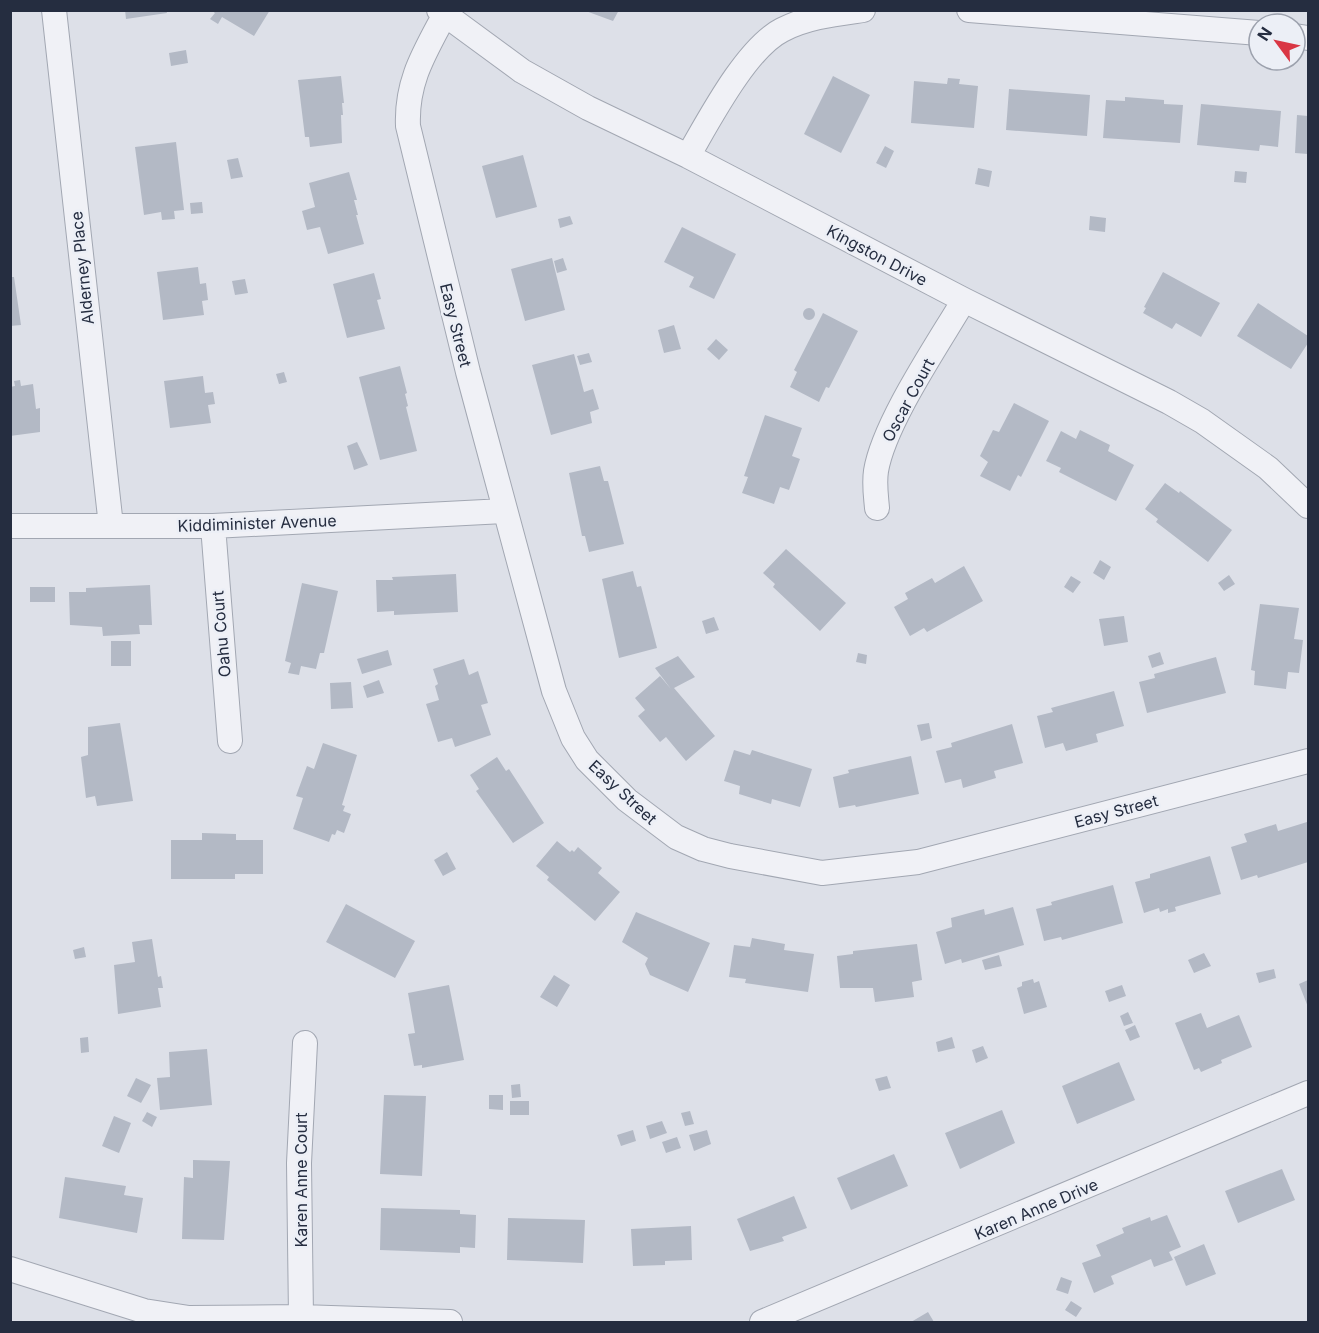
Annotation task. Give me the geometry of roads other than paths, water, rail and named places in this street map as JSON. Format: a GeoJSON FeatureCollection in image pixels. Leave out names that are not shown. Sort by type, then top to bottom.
{"type":"FeatureCollection","features":[{"type":"Feature","properties":{"kind":"street","name":"Alderney Place"},"geometry":{"type":"LineString","coordinates":[[54,10],[111,526]]}},
{"type":"Feature","properties":{"kind":"street"},"geometry":{"type":"LineString","coordinates":[[688,156],[718,104],[759,50],[779,31],[802,15],[863,10]]}},
{"type":"Feature","properties":{"kind":"street"},"geometry":{"type":"LineString","coordinates":[[969,10],[1067,14],[1247,32]]}},
{"type":"Feature","properties":{"kind":"street","name":"Kingston Drive"},"geometry":{"type":"LineString","coordinates":[[442,12],[552,89],[634,132],[688,156],[1202,421],[1268,468],[1308,506]]}},
{"type":"Feature","properties":{"kind":"street","name":"Easy Street"},"geometry":{"type":"LineString","coordinates":[[442,12],[410,86],[407,104],[408,126],[504,511],[554,691],[573,738],[587,760],[627,800],[676,837],[703,849],[794,870],[822,873],[918,862],[988,846],[1308,761]]}},
{"type":"Feature","properties":{"kind":"street","name":"Oscar Court"},"geometry":{"type":"LineString","coordinates":[[877,508],[875,491],[880,454],[924,368],[964,300]]}},
{"type":"Feature","properties":{"kind":"street","name":"Kiddiminister Avenue"},"geometry":{"type":"LineString","coordinates":[[10,526],[213,526],[504,511]]}},
{"type":"Feature","properties":{"kind":"street","name":"Oahu Court"},"geometry":{"type":"LineString","coordinates":[[213,526],[230,741]]}},
{"type":"Feature","properties":{"kind":"street","name":"Karen Anne Court"},"geometry":{"type":"LineString","coordinates":[[301,1317],[299,1163],[305,1043]]}},
{"type":"Feature","properties":{"kind":"street","name":"Karen Anne Drive"},"geometry":{"type":"LineString","coordinates":[[762,1323],[796,1317],[1308,1093]]}},
{"type":"Feature","properties":{"kind":"street"},"geometry":{"type":"LineString","coordinates":[[10,1269],[144,1311],[189,1318],[301,1317],[450,1323]]}}]}
